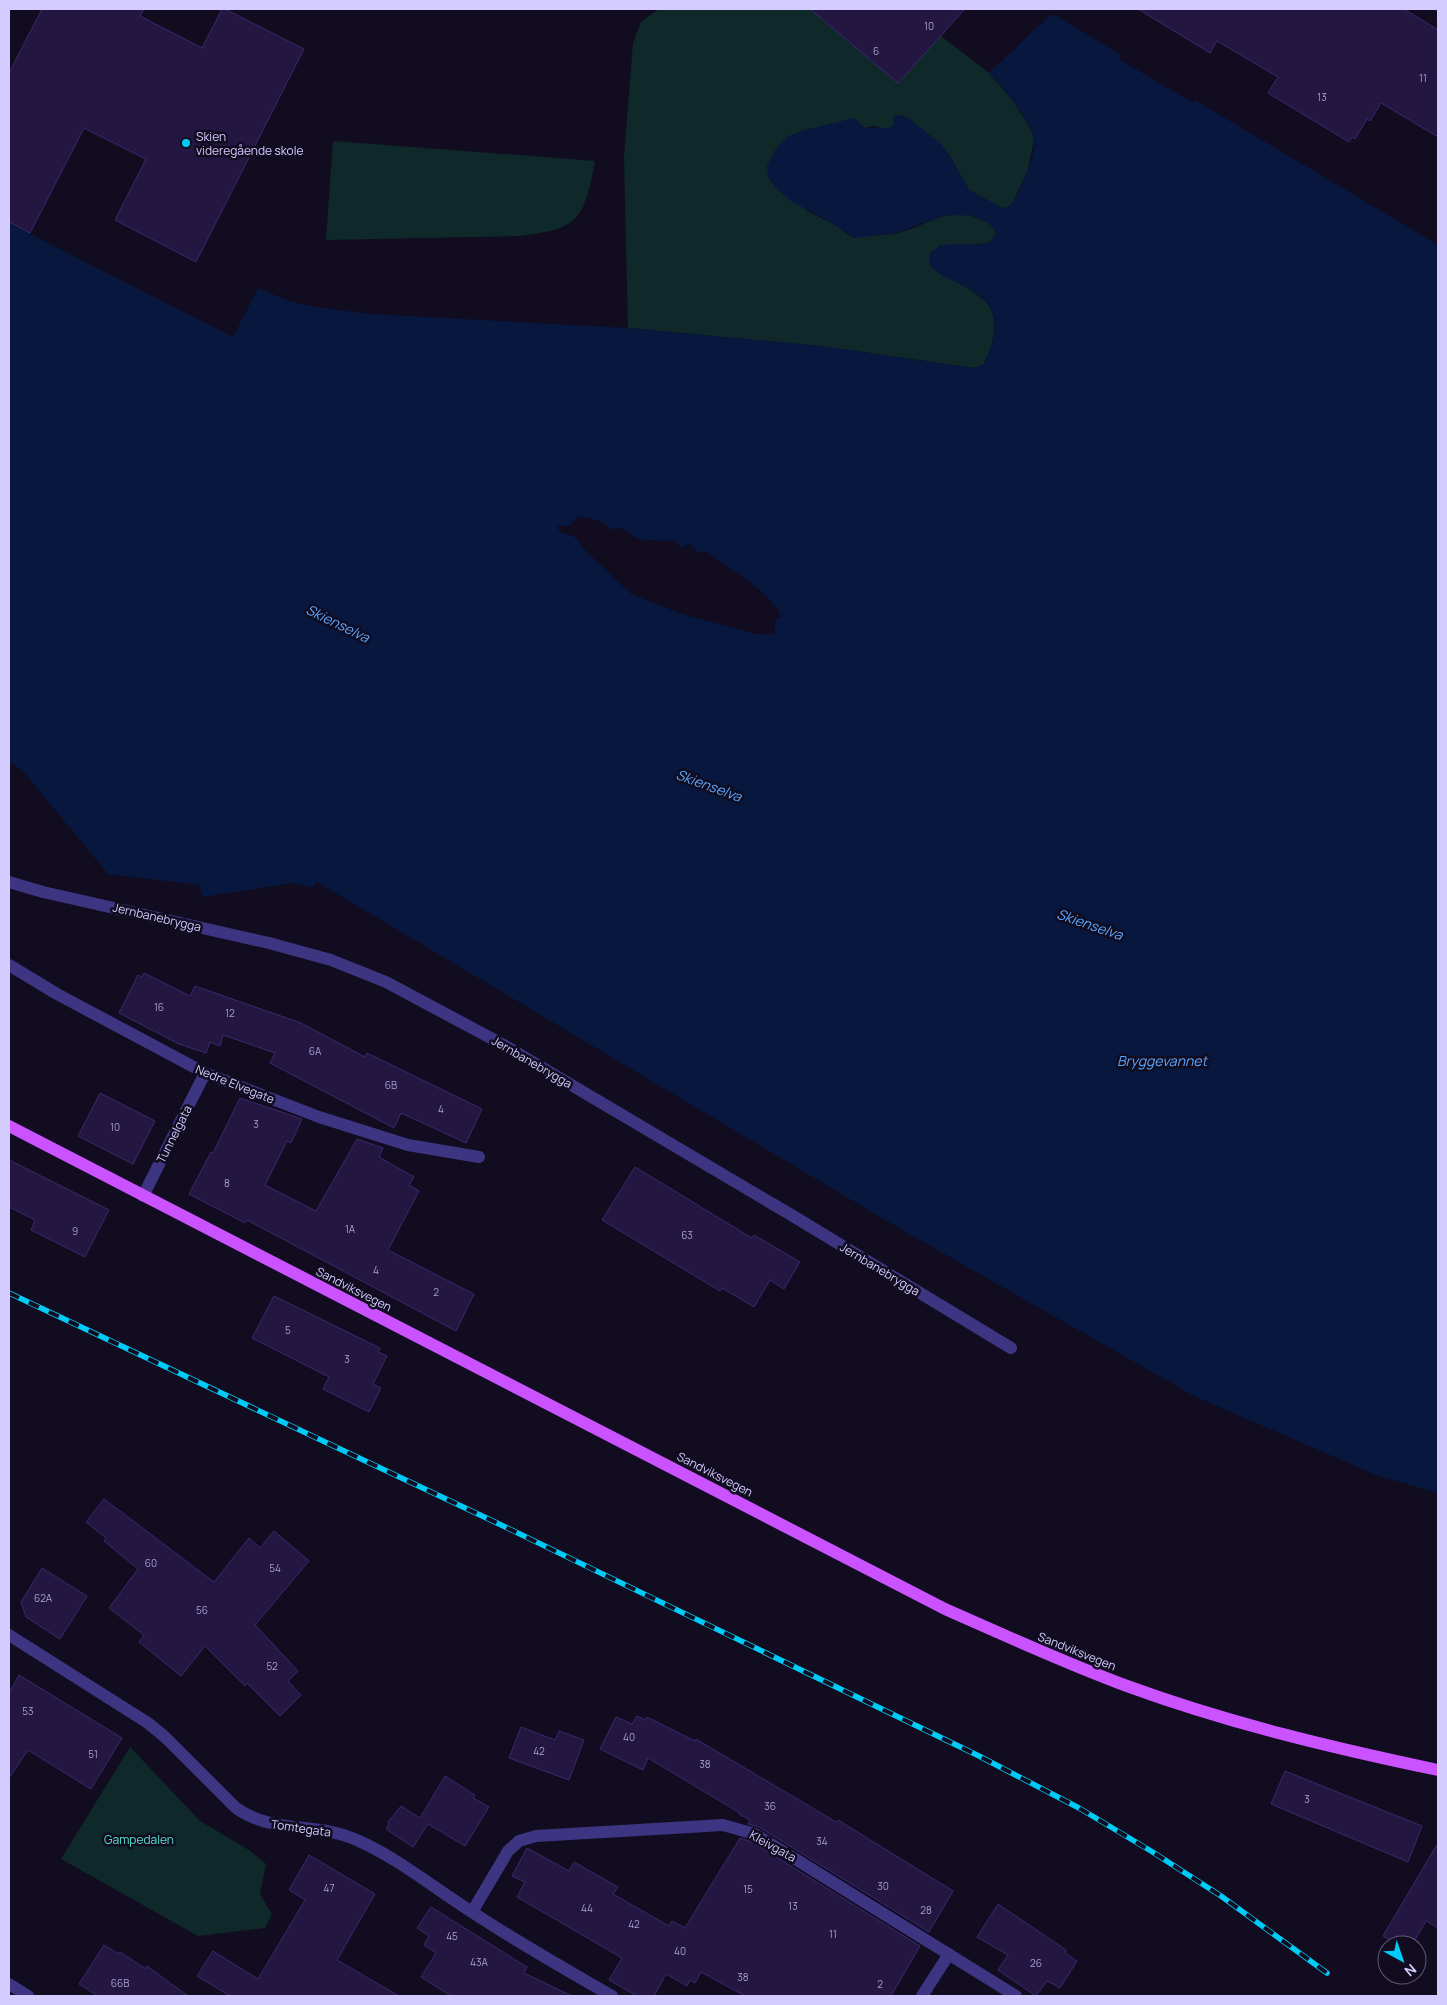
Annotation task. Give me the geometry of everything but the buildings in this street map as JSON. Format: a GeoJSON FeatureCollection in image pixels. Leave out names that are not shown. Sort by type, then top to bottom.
{"type":"FeatureCollection","features":[{"type":"Feature","properties":{"kind":"main road","name":"Sandviksvegen"},"geometry":{"type":"LineString","coordinates":[[9,1126],[937,1604],[1010,1638],[1128,1686],[1233,1721],[1366,1755],[1438,1770]]}},
{"type":"Feature","properties":{"kind":"street","name":"Jernbanebrygga"},"geometry":{"type":"LineString","coordinates":[[9,882],[43,892],[269,942],[331,960],[386,982],[502,1044],[794,1216],[1011,1348]]}},
{"type":"Feature","properties":{"kind":"street","name":"Nedre Elvegate"},"geometry":{"type":"LineString","coordinates":[[9,965],[57,994],[204,1073],[319,1117],[408,1144],[479,1157]]}},
{"type":"Feature","properties":{"kind":"street","name":"Tunnelgata"},"geometry":{"type":"LineString","coordinates":[[143,1196],[204,1073]]}},
{"type":"Feature","properties":{"kind":"street","name":"Tomtegata"},"geometry":{"type":"LineString","coordinates":[[9,1636],[148,1723],[165,1737],[236,1808],[248,1816],[264,1823],[337,1833],[359,1840],[394,1860],[472,1912],[612,1996]]}},
{"type":"Feature","properties":{"kind":"street","name":"Kleivgata"},"geometry":{"type":"LineString","coordinates":[[472,1912],[508,1851],[519,1841],[536,1836],[723,1824],[755,1834],[1016,1996]]}},
{"type":"Feature","properties":{"kind":"street"},"geometry":{"type":"LineString","coordinates":[[922,1996],[949,1954]]}},
{"type":"Feature","properties":{"kind":"street"},"geometry":{"type":"LineString","coordinates":[[9,1984],[28,1996]]}},
{"type":"Feature","properties":{"kind":"green space"},"geometry":{"type":"Polygon","coordinates":[[[659,9],[906,9],[989,73],[1013,101],[1031,129],[1034,140],[1028,170],[1012,204],[1007,208],[1002,208],[969,190],[950,156],[907,117],[897,115],[893,118],[893,126],[890,128],[874,126],[778,147],[767,167],[807,211],[838,226],[848,235],[898,233],[948,215],[973,216],[980,218],[993,227],[996,233],[991,242],[939,246],[940,274],[979,296],[990,307],[993,315],[994,332],[990,350],[983,365],[974,368],[821,346],[628,328],[624,157],[633,43],[641,22],[659,9]]]}},
{"type":"Feature","properties":{"kind":"green space"},"geometry":{"type":"Polygon","coordinates":[[[333,141],[595,161],[582,210],[575,219],[553,230],[516,236],[326,240],[333,141]]]}},
{"type":"Feature","properties":{"kind":"green space","name":"Gampedalen"},"geometry":{"type":"Polygon","coordinates":[[[130,1747],[200,1821],[249,1850],[266,1864],[260,1894],[272,1914],[265,1928],[198,1936],[61,1859],[130,1747]]]}},
{"type":"Feature","properties":{"kind":"water","name":"Bryggevannet"},"geometry":{"type":"Polygon","coordinates":[[[1055,15],[1121,55],[1119,59],[1193,103],[1195,100],[1438,245],[1438,1493],[1376,1475],[1196,1397],[897,1227],[317,882],[312,888],[293,883],[203,897],[199,885],[108,874],[22,770],[9,762],[9,223],[233,337],[258,288],[292,302],[372,314],[628,328],[821,346],[974,368],[983,365],[993,341],[994,324],[990,307],[976,293],[935,270],[930,264],[930,253],[937,248],[952,244],[983,244],[991,242],[996,233],[991,225],[971,216],[942,216],[897,233],[854,238],[822,217],[792,202],[775,187],[768,177],[767,166],[777,147],[787,137],[801,131],[854,118],[865,128],[887,128],[893,126],[893,117],[897,115],[907,117],[940,143],[950,156],[969,190],[1002,208],[1009,206],[1017,197],[1028,170],[1034,141],[1023,115],[1009,95],[989,73],[1048,17],[1055,15]],[[580,516],[569,526],[557,526],[560,532],[577,539],[582,547],[631,594],[682,614],[756,634],[774,634],[776,618],[781,617],[769,599],[748,581],[705,551],[698,554],[688,544],[681,548],[674,541],[642,539],[618,528],[609,530],[605,523],[580,516]]]}},
{"type":"Feature","properties":{"kind":"railway"},"geometry":{"type":"LineString","coordinates":[[9,1293],[497,1523],[979,1756],[1079,1808],[1151,1851],[1221,1896],[1327,1973]]}},
{"type":"Feature","properties":{"kind":"place","name":"Skien videregående skole"},"geometry":{"type":"Point","coordinates":[186,143]}},
{"type":"Feature","properties":{"kind":"water label","name":"Skienselva"},"geometry":{"type":"Point","coordinates":[338,623]}},
{"type":"Feature","properties":{"kind":"water label","name":"Skienselva"},"geometry":{"type":"Point","coordinates":[709,785]}},
{"type":"Feature","properties":{"kind":"water label","name":"Skienselva"},"geometry":{"type":"Point","coordinates":[1090,924]}}]}
